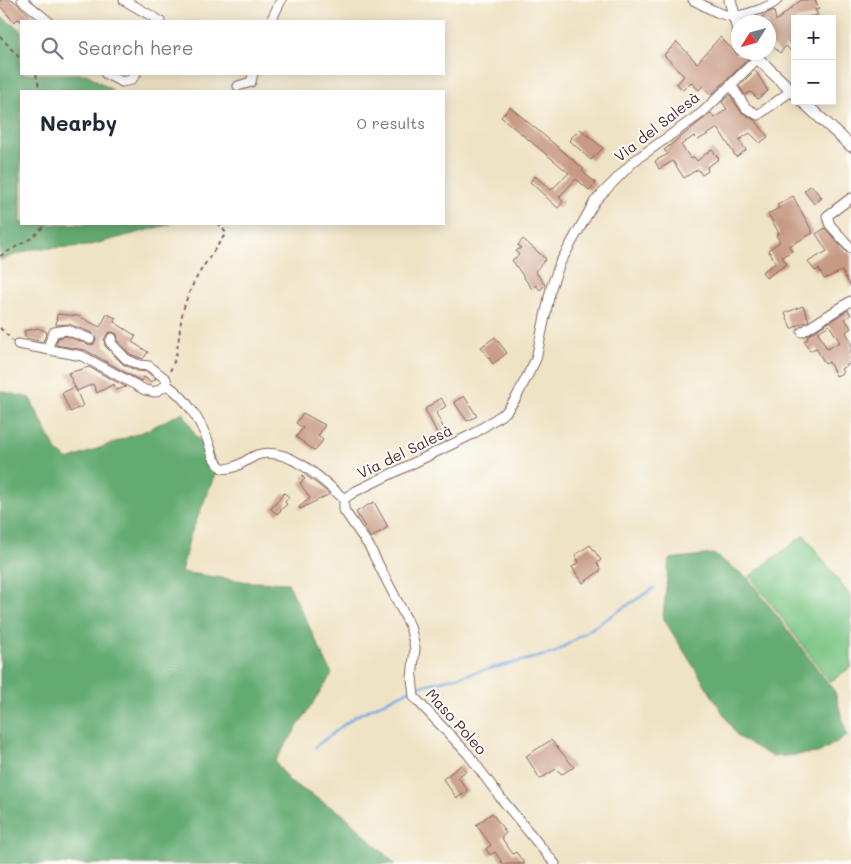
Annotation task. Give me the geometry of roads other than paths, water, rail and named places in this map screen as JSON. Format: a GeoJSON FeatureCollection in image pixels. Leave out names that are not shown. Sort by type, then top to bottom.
{"type":"FeatureCollection","features":[{"type":"Feature","properties":{"kind":"street"},"geometry":{"type":"LineString","coordinates":[[22,0],[47,20]]}},
{"type":"Feature","properties":{"kind":"street"},"geometry":{"type":"LineString","coordinates":[[124,0],[158,20]]}},
{"type":"Feature","properties":{"kind":"street"},"geometry":{"type":"LineString","coordinates":[[271,20],[281,0]]}},
{"type":"Feature","properties":{"kind":"street"},"geometry":{"type":"LineString","coordinates":[[693,0],[721,13],[731,15]]}},
{"type":"Feature","properties":{"kind":"street"},"geometry":{"type":"LineString","coordinates":[[730,0],[734,15]]}},
{"type":"Feature","properties":{"kind":"street"},"geometry":{"type":"LineString","coordinates":[[738,15],[771,6],[777,0]]}},
{"type":"Feature","properties":{"kind":"street","name":"Via del Salesà"},"geometry":{"type":"LineString","coordinates":[[344,499],[354,492],[473,434],[506,412],[516,398],[536,359],[551,288],[560,263],[595,200],[634,160],[691,121],[731,85],[751,60]]}},
{"type":"Feature","properties":{"kind":"street"},"geometry":{"type":"LineString","coordinates":[[758,60],[791,90]]}},
{"type":"Feature","properties":{"kind":"street"},"geometry":{"type":"LineString","coordinates":[[108,75],[122,82],[130,80],[135,75]]}},
{"type":"Feature","properties":{"kind":"street"},"geometry":{"type":"LineString","coordinates":[[238,86],[251,82],[253,75]]}},
{"type":"Feature","properties":{"kind":"street"},"geometry":{"type":"LineString","coordinates":[[731,85],[746,108],[758,115],[791,93]]}},
{"type":"Feature","properties":{"kind":"street"},"geometry":{"type":"LineString","coordinates":[[806,105],[851,146]]}},
{"type":"Feature","properties":{"kind":"street"},"geometry":{"type":"LineString","coordinates":[[851,198],[827,216],[830,226],[851,248]]}},
{"type":"Feature","properties":{"kind":"street"},"geometry":{"type":"LineString","coordinates":[[802,332],[851,301]]}},
{"type":"Feature","properties":{"kind":"street"},"geometry":{"type":"LineString","coordinates":[[47,349],[54,332],[67,330],[90,339]]}},
{"type":"Feature","properties":{"kind":"street"},"geometry":{"type":"LineString","coordinates":[[112,338],[110,342],[126,359],[139,365],[149,366],[178,392],[196,417],[208,443],[211,457],[222,468],[231,468],[257,455],[280,456],[303,465],[344,499]]}},
{"type":"Feature","properties":{"kind":"street"},"geometry":{"type":"LineString","coordinates":[[18,344],[47,349],[56,353],[82,356],[145,390],[155,392],[166,382]]}},
{"type":"Feature","properties":{"kind":"street","name":"Maso Poleo"},"geometry":{"type":"LineString","coordinates":[[344,499],[344,510],[369,546],[410,626],[415,648],[412,687],[414,697],[468,754],[554,864]]}},
{"type":"Feature","properties":{"kind":"waterway"},"geometry":{"type":"LineString","coordinates":[[315,747],[354,717],[416,687],[554,653],[654,588]]}}]}
